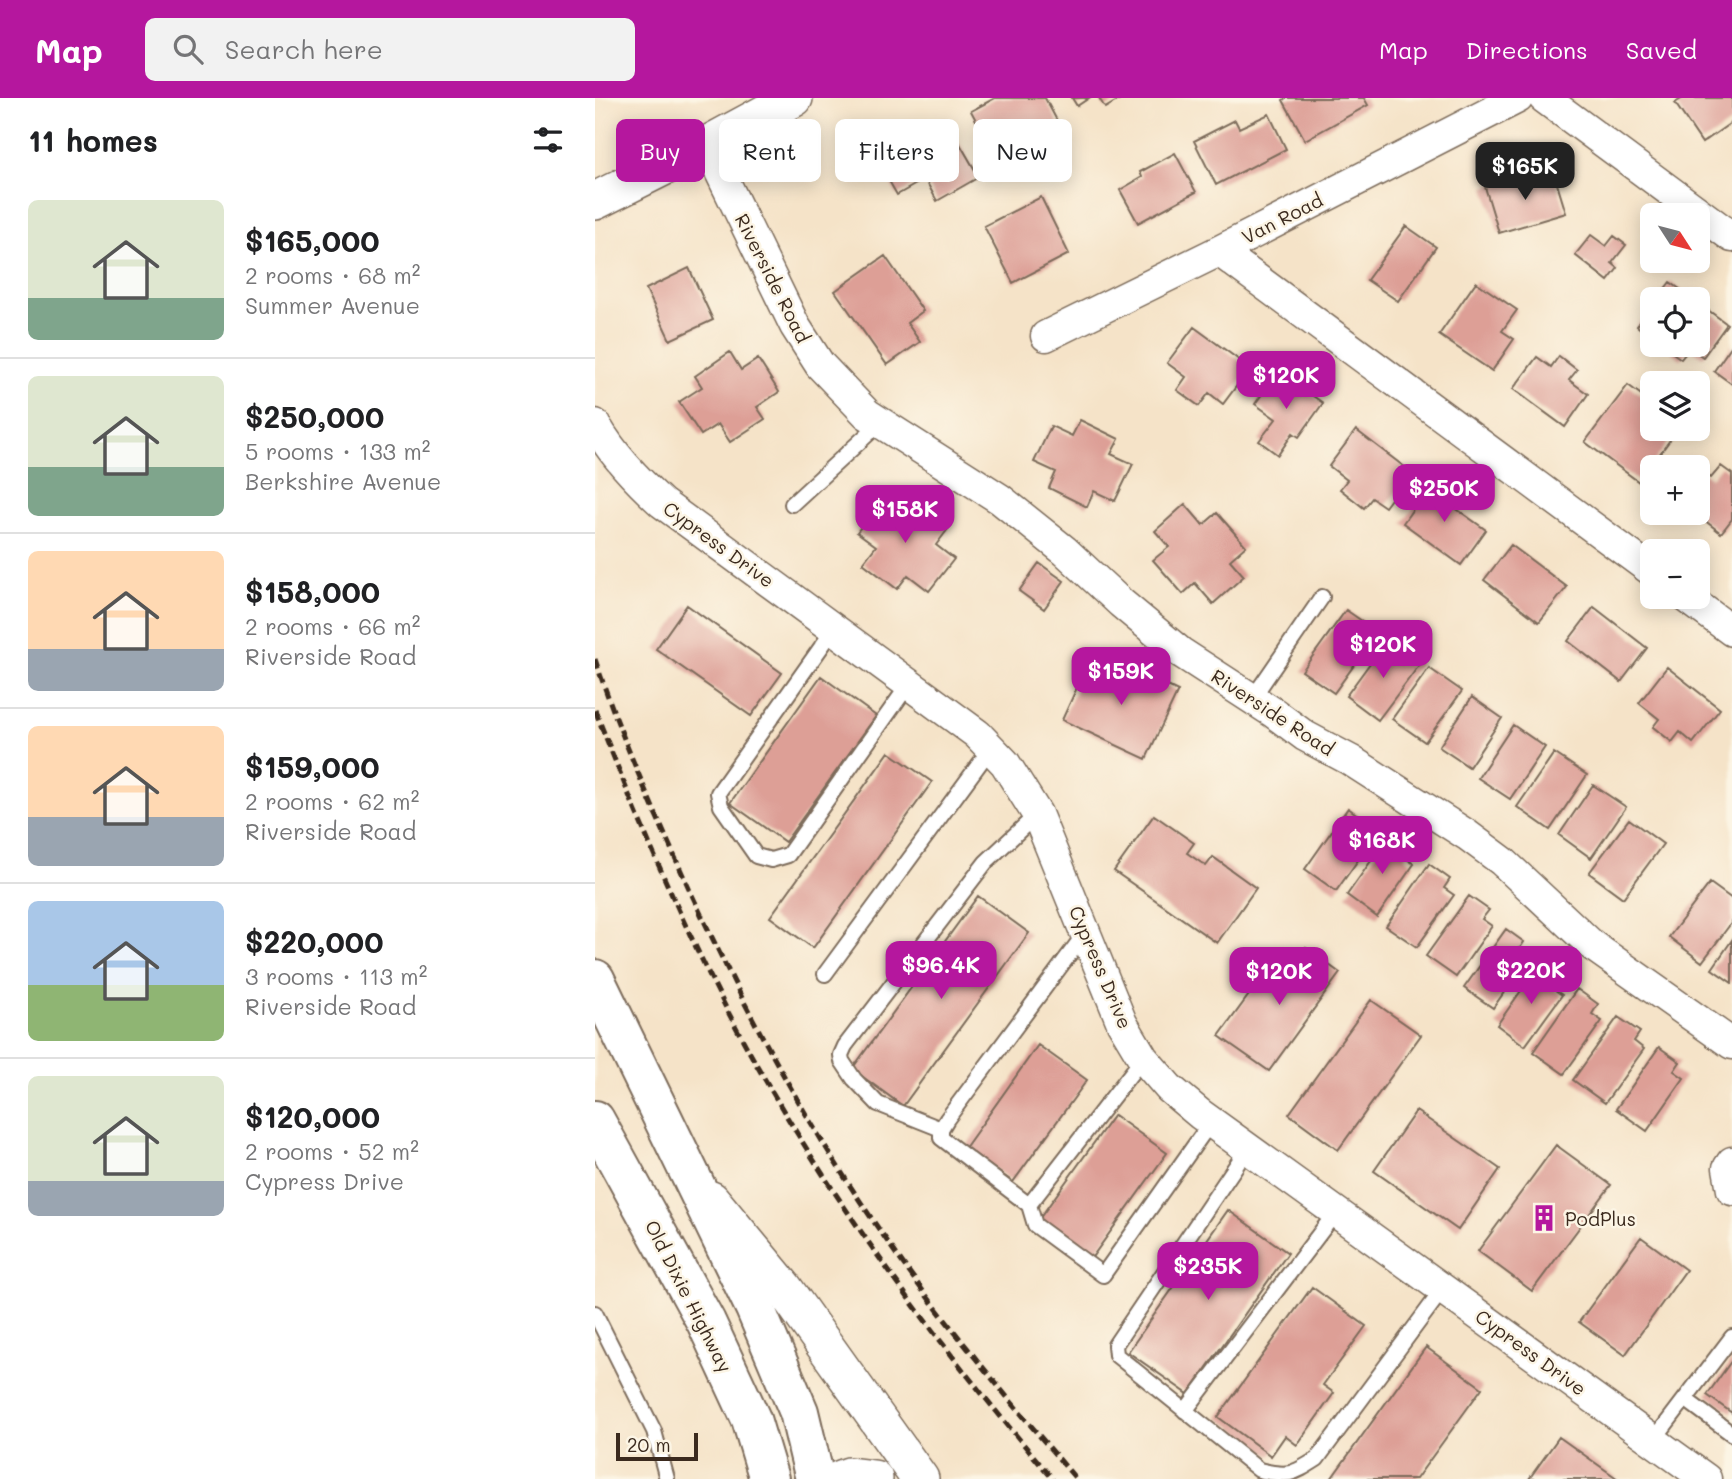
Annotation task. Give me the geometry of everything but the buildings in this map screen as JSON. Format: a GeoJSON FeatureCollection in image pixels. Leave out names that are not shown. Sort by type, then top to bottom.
{"type":"FeatureCollection","features":[{"type":"Feature","properties":{"kind":"main road"},"geometry":{"type":"LineString","coordinates":[[595,979],[755,1308],[799,1412],[815,1479]]}},
{"type":"Feature","properties":{"kind":"main road","name":"Old Dixie Highway"},"geometry":{"type":"LineString","coordinates":[[595,1120],[706,1322],[751,1419],[769,1479]]}},
{"type":"Feature","properties":{"kind":"street"},"geometry":{"type":"LineString","coordinates":[[595,201],[794,98]]}},
{"type":"Feature","properties":{"kind":"street","name":"Van Road"},"geometry":{"type":"LineString","coordinates":[[1046,336],[1518,98]]}},
{"type":"Feature","properties":{"kind":"street"},"geometry":{"type":"LineString","coordinates":[[1544,98],[1732,237]]}},
{"type":"Feature","properties":{"kind":"street","name":"Riverside Road"},"geometry":{"type":"LineString","coordinates":[[707,145],[795,327],[820,365],[859,407],[1000,499],[1065,551],[1180,652],[1304,736],[1350,760],[1467,835],[1502,861],[1593,946],[1732,1044]]}},
{"type":"Feature","properties":{"kind":"street"},"geometry":{"type":"LineString","coordinates":[[1219,251],[1640,562]]}},
{"type":"Feature","properties":{"kind":"street","name":"Cypress Drive"},"geometry":{"type":"LineString","coordinates":[[595,424],[605,442],[631,474],[662,503],[977,734],[1005,763],[1037,814],[1122,1023],[1143,1058],[1169,1088],[1211,1122],[1706,1479]]}},
{"type":"Feature","properties":{"kind":"street"},"geometry":{"type":"LineString","coordinates":[[1702,609],[1732,631]]}},
{"type":"Feature","properties":{"kind":"street"},"geometry":{"type":"LineString","coordinates":[[1732,1162],[1728,1168],[1732,1190]]}},
{"type":"Feature","properties":{"kind":"street"},"geometry":{"type":"LineString","coordinates":[[691,1175],[783,1287],[920,1479]]}},
{"type":"Feature","properties":{"kind":"street"},"geometry":{"type":"LineString","coordinates":[[841,1479],[849,1476],[874,1479]]}},
{"type":"Feature","properties":{"kind":"lane"},"geometry":{"type":"LineString","coordinates":[[792,504],[880,423]]}},
{"type":"Feature","properties":{"kind":"lane"},"geometry":{"type":"LineString","coordinates":[[1252,699],[1322,597]]}},
{"type":"Feature","properties":{"kind":"lane"},"geometry":{"type":"LineString","coordinates":[[834,629],[718,793],[720,806],[756,856],[771,859],[788,855],[909,684]]}},
{"type":"Feature","properties":{"kind":"lane"},"geometry":{"type":"LineString","coordinates":[[825,974],[991,748]]}},
{"type":"Feature","properties":{"kind":"lane"},"geometry":{"type":"LineString","coordinates":[[941,1129],[878,1104],[854,1079],[841,1055],[845,1046],[986,862],[1037,814]]}},
{"type":"Feature","properties":{"kind":"lane"},"geometry":{"type":"LineString","coordinates":[[1086,932],[941,1129],[941,1138],[1029,1205],[1035,1225],[1103,1275],[1211,1122]]}},
{"type":"Feature","properties":{"kind":"lane"},"geometry":{"type":"LineString","coordinates":[[1029,1205],[1143,1058]]}},
{"type":"Feature","properties":{"kind":"lane"},"geometry":{"type":"LineString","coordinates":[[1248,1148],[1115,1345],[1116,1355],[1259,1470],[1283,1476],[1301,1470],[1317,1459],[1443,1289]]}},
{"type":"Feature","properties":{"kind":"lane"},"geometry":{"type":"LineString","coordinates":[[1185,1411],[1336,1212]]}},
{"type":"Feature","properties":{"kind":"lane"},"geometry":{"type":"LineString","coordinates":[[595,1313],[654,1431],[667,1479]]}},
{"type":"Feature","properties":{"kind":"lane"},"geometry":{"type":"LineString","coordinates":[[1653,1441],[1732,1337]]}},
{"type":"Feature","properties":{"kind":"lane"},"geometry":{"type":"LineString","coordinates":[[1685,1399],[1732,1434]]}},
{"type":"Feature","properties":{"kind":"railway"},"geometry":{"type":"LineString","coordinates":[[595,659],[632,758],[700,913],[757,1026],[819,1137],[853,1191],[926,1295],[1076,1479]]}},
{"type":"Feature","properties":{"kind":"railway"},"geometry":{"type":"LineString","coordinates":[[595,710],[689,933],[732,1019],[787,1117],[893,1278],[971,1380],[1053,1479]]}},
{"type":"Feature","properties":{"kind":"place","name":"PodPlus"},"geometry":{"type":"Point","coordinates":[1544,1218]}}]}
